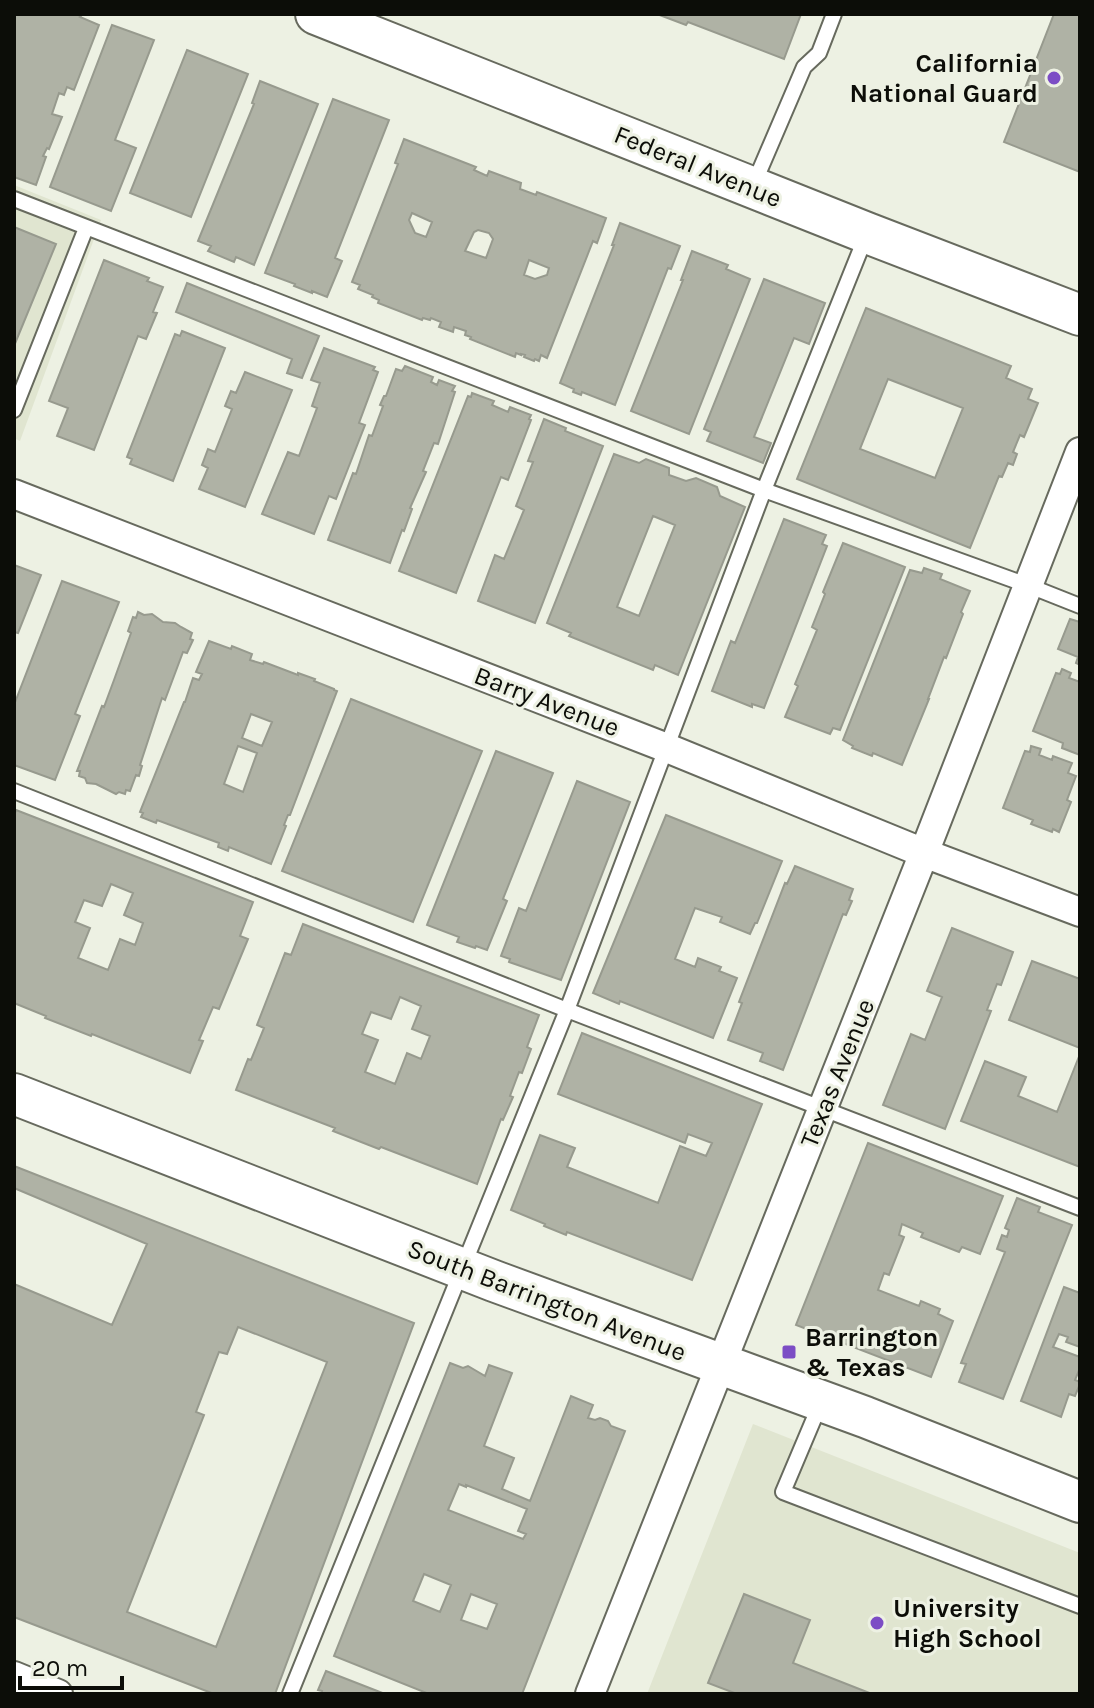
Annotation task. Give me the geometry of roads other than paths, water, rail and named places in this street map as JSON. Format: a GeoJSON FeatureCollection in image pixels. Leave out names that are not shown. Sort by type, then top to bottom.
{"type":"FeatureCollection","features":[{"type":"Feature","properties":{"kind":"street","name":"Federal Avenue"},"geometry":{"type":"LineString","coordinates":[[316,14],[1080,315]]}},
{"type":"Feature","properties":{"kind":"street","name":"Texas Avenue"},"geometry":{"type":"LineString","coordinates":[[590,1694],[1080,452]]}},
{"type":"Feature","properties":{"kind":"street","name":"Barry Avenue"},"geometry":{"type":"LineString","coordinates":[[14,494],[1080,912]]}},
{"type":"Feature","properties":{"kind":"street","name":"South Barrington Avenue"},"geometry":{"type":"LineString","coordinates":[[14,1094],[461,1268],[1080,1502]]}},
{"type":"Feature","properties":{"kind":"street"},"geometry":{"type":"LineString","coordinates":[[14,1676],[58,1694]]}},
{"type":"Feature","properties":{"kind":"lane"},"geometry":{"type":"LineString","coordinates":[[752,188],[804,67],[819,53],[834,14]]}},
{"type":"Feature","properties":{"kind":"lane"},"geometry":{"type":"LineString","coordinates":[[14,199],[764,490],[1080,606]]}},
{"type":"Feature","properties":{"kind":"lane"},"geometry":{"type":"LineString","coordinates":[[14,410],[86,228]]}},
{"type":"Feature","properties":{"kind":"lane"},"geometry":{"type":"LineString","coordinates":[[290,1694],[567,1010],[764,490],[867,233]]}},
{"type":"Feature","properties":{"kind":"lane"},"geometry":{"type":"LineString","coordinates":[[14,791],[822,1110],[1080,1208]]}},
{"type":"Feature","properties":{"kind":"lane"},"geometry":{"type":"LineString","coordinates":[[821,1402],[783,1492],[1080,1606]]}},
{"type":"Feature","properties":{"kind":"place","name":"California National Guard"},"geometry":{"type":"Point","coordinates":[1054,78]}},
{"type":"Feature","properties":{"kind":"place","name":"Barrington & Texas"},"geometry":{"type":"Point","coordinates":[789,1352]}},
{"type":"Feature","properties":{"kind":"place","name":"University High School"},"geometry":{"type":"Point","coordinates":[877,1623]}}]}
